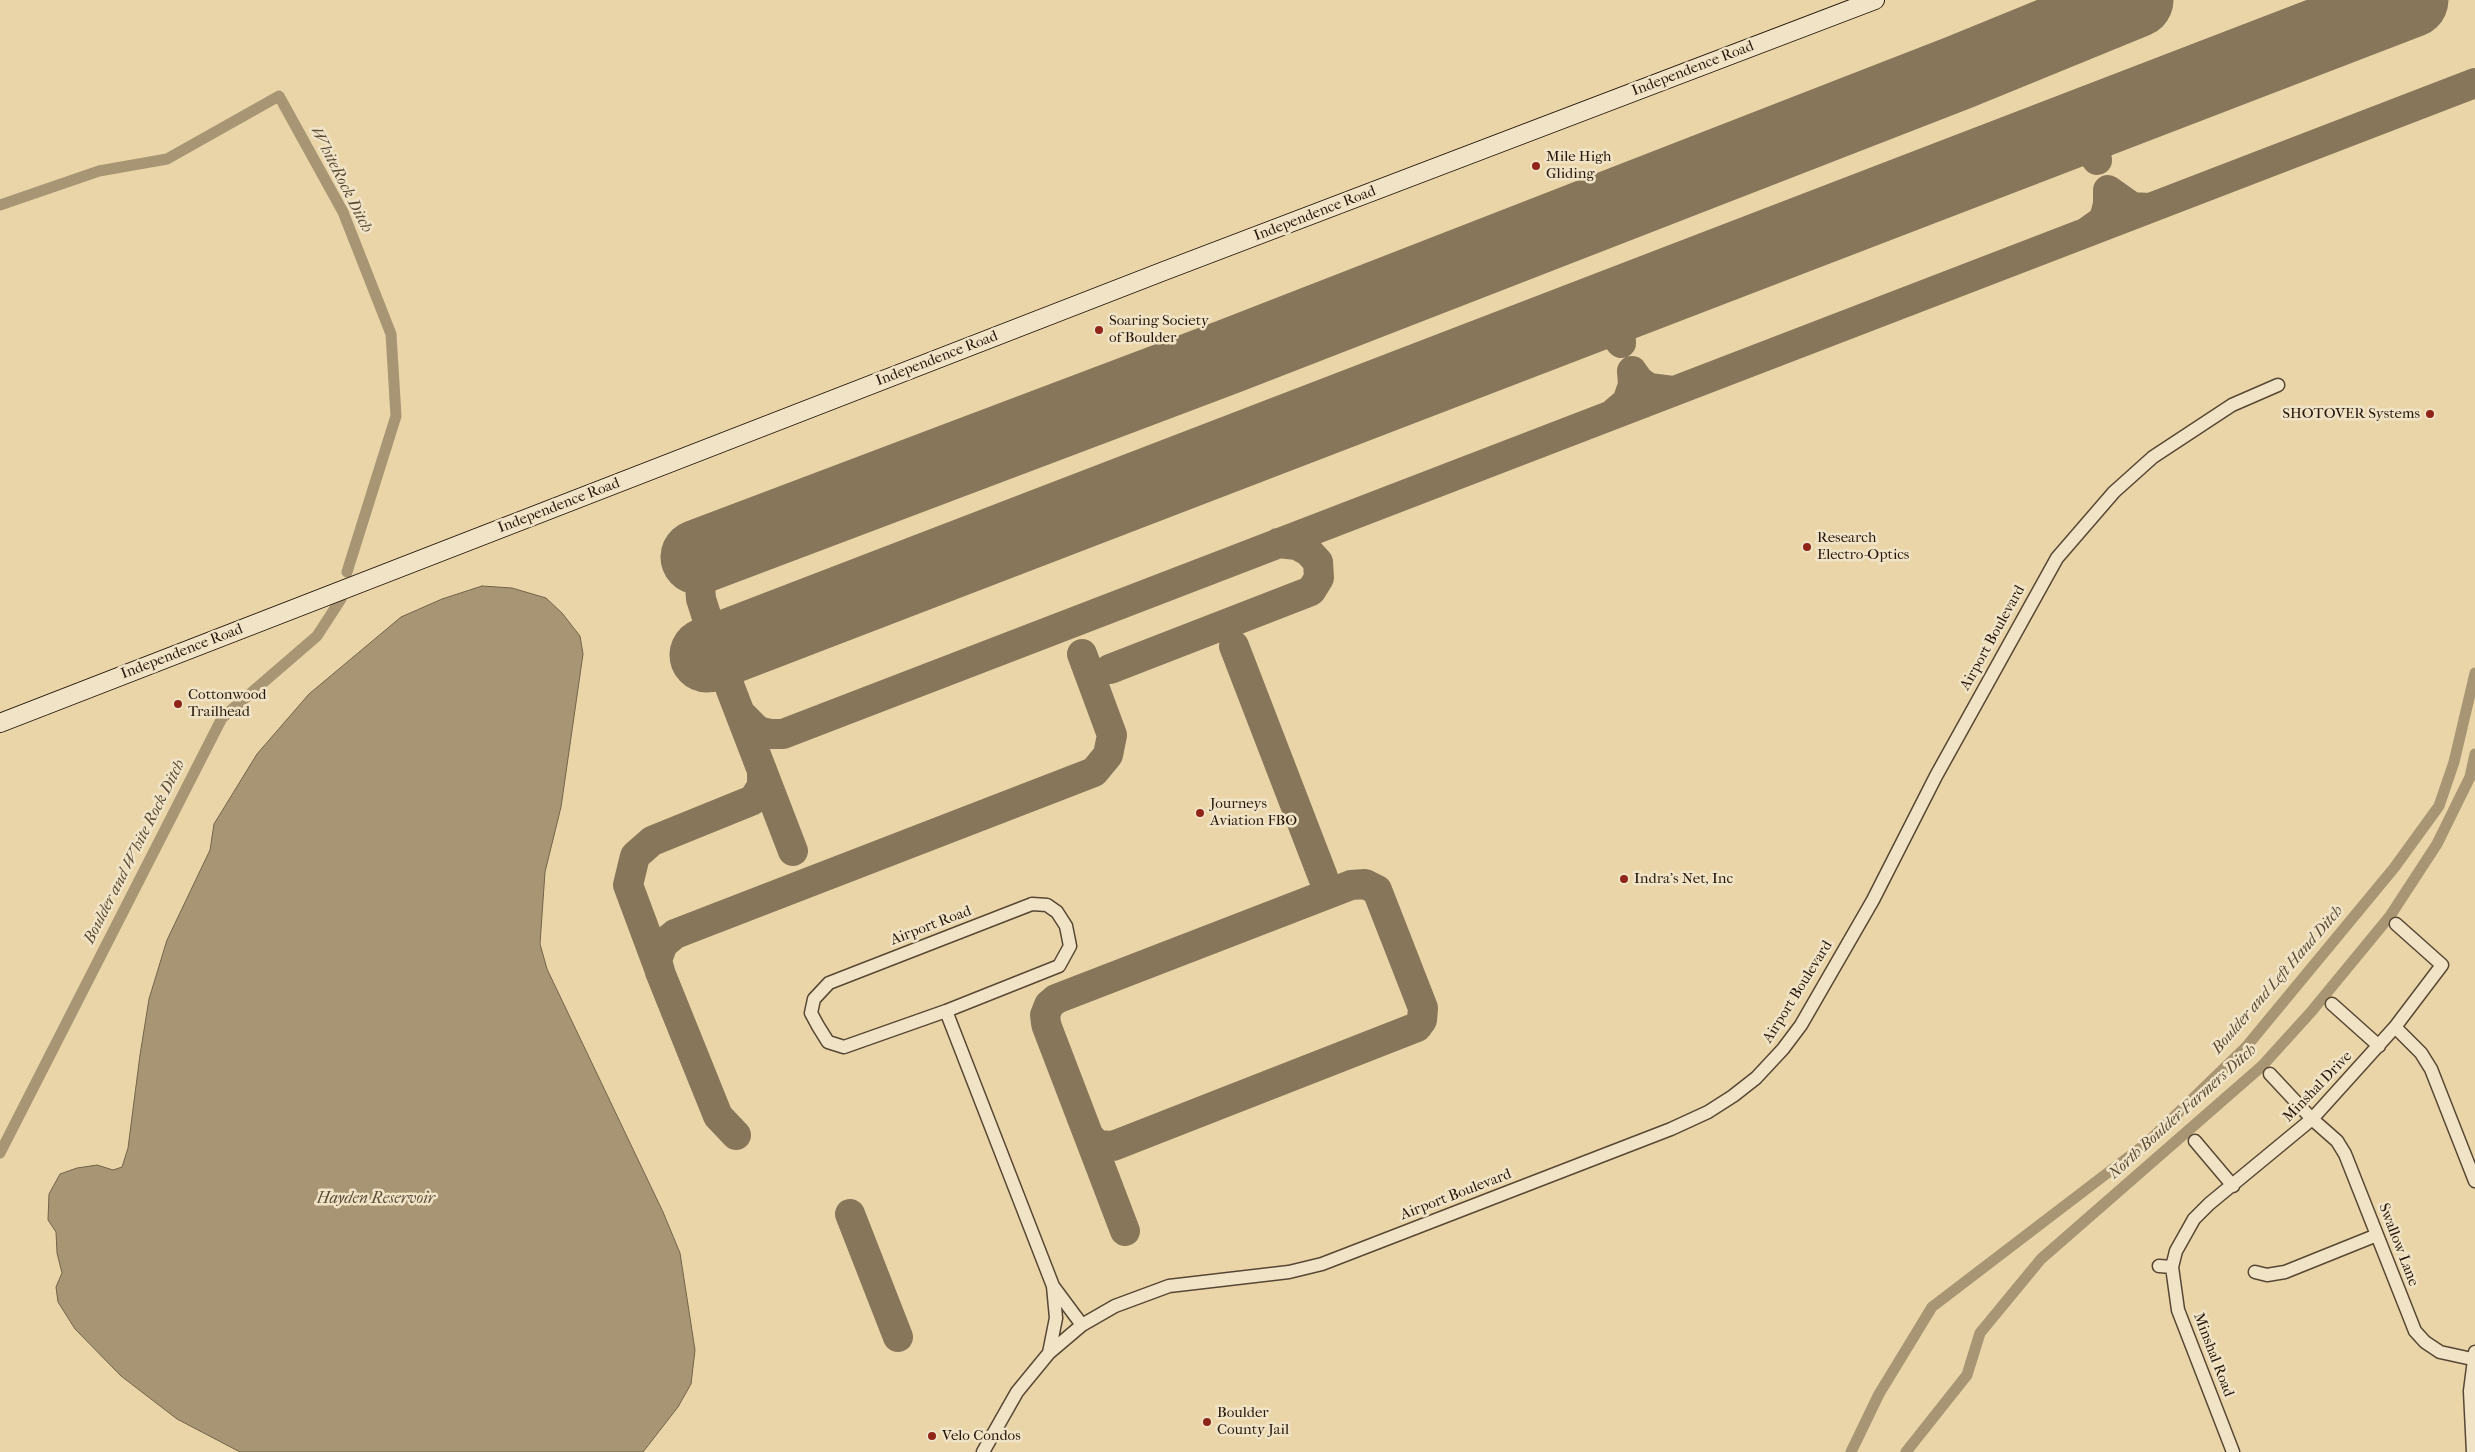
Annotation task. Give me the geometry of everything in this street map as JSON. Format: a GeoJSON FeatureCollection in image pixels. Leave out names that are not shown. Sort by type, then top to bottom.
{"type":"FeatureCollection","features":[{"type":"Feature","properties":{"kind":"street","name":"Independence Road"},"geometry":{"type":"LineString","coordinates":[[0,722],[1174,267],[1875,0]]}},
{"type":"Feature","properties":{"kind":"street","name":"Airport Boulevard"},"geometry":{"type":"LineString","coordinates":[[1082,1325],[1115,1306],[1169,1286],[1289,1272],[1322,1264],[1658,1134],[1708,1112],[1733,1096],[1772,1063],[1801,1025],[1873,900],[1936,776],[2057,558],[2114,492],[2153,457],[2232,405],[2278,385]]}},
{"type":"Feature","properties":{"kind":"street","name":"Airport Road"},"geometry":{"type":"LineString","coordinates":[[1032,904],[1047,905],[1057,912],[1066,926],[1070,946],[1059,966],[946,1011],[844,1047],[828,1042],[811,1013],[814,999],[829,983],[1032,904]]}},
{"type":"Feature","properties":{"kind":"street","name":"Minshal Drive"},"geometry":{"type":"LineString","coordinates":[[2172,1267],[2176,1251],[2194,1219],[2312,1119],[2395,1028],[2442,965],[2396,924]]}},
{"type":"Feature","properties":{"kind":"street"},"geometry":{"type":"LineString","coordinates":[[2332,1004],[2379,1046]]}},
{"type":"Feature","properties":{"kind":"street"},"geometry":{"type":"LineString","coordinates":[[946,1011],[1052,1286],[1056,1318],[1049,1353]]}},
{"type":"Feature","properties":{"kind":"street"},"geometry":{"type":"LineString","coordinates":[[2395,1028],[2421,1054],[2430,1069],[2475,1181]]}},
{"type":"Feature","properties":{"kind":"street","name":"Swallow Lane"},"geometry":{"type":"LineString","coordinates":[[2270,1074],[2312,1119],[2338,1141],[2346,1154],[2415,1331],[2424,1342],[2440,1352],[2474,1355]]}},
{"type":"Feature","properties":{"kind":"street"},"geometry":{"type":"LineString","coordinates":[[2195,1141],[2233,1186]]}},
{"type":"Feature","properties":{"kind":"street"},"geometry":{"type":"LineString","coordinates":[[2255,1272],[2267,1275],[2285,1272],[2377,1235]]}},
{"type":"Feature","properties":{"kind":"street"},"geometry":{"type":"LineString","coordinates":[[2159,1266],[2172,1267]]}},
{"type":"Feature","properties":{"kind":"street","name":"Minshal Road"},"geometry":{"type":"LineString","coordinates":[[2172,1267],[2178,1310],[2233,1452]]}},
{"type":"Feature","properties":{"kind":"street"},"geometry":{"type":"LineString","coordinates":[[983,1452],[1017,1392],[1049,1353],[1082,1325],[1052,1286]]}},
{"type":"Feature","properties":{"kind":"street"},"geometry":{"type":"LineString","coordinates":[[2473,1452],[2470,1391],[2474,1355]]}},
{"type":"Feature","properties":{"kind":"water","name":"Hayden Reservoir"},"geometry":{"type":"Polygon","coordinates":[[[482,586],[512,588],[546,598],[562,613],[580,636],[583,654],[561,807],[545,872],[540,944],[547,969],[663,1212],[680,1253],[695,1350],[691,1384],[678,1407],[643,1452],[240,1452],[177,1419],[121,1376],[75,1329],[58,1302],[56,1287],[62,1273],[57,1253],[56,1232],[48,1220],[49,1194],[60,1174],[77,1168],[97,1165],[113,1170],[122,1167],[128,1148],[149,999],[167,940],[210,850],[214,824],[257,754],[309,694],[401,617],[442,599],[482,586]]]}},
{"type":"Feature","properties":{"kind":"waterway","name":"WhiteRock Ditch"},"geometry":{"type":"LineString","coordinates":[[0,205],[99,171],[167,159],[279,96],[343,212],[391,334],[396,416],[347,572]]}},
{"type":"Feature","properties":{"kind":"waterway","name":"Boulder and White Rock Ditch"},"geometry":{"type":"LineString","coordinates":[[0,1153],[222,718],[317,636],[341,599]]}},
{"type":"Feature","properties":{"kind":"waterway","name":"Boulder and Left Hand Ditch"},"geometry":{"type":"LineString","coordinates":[[1851,1452],[1879,1394],[1932,1307],[2148,1142],[2246,1047],[2394,868],[2439,806],[2454,762],[2475,673]]}},
{"type":"Feature","properties":{"kind":"waterway","name":"North Boulder Farmers Ditch"},"geometry":{"type":"LineString","coordinates":[[1906,1452],[1967,1375],[1980,1333],[2041,1259],[2262,1066],[2311,1012],[2390,916],[2437,844],[2470,777],[2475,754]]}},
{"type":"Feature","properties":{"kind":"taxiway"},"geometry":{"type":"LineString","coordinates":[[741,714],[758,731],[783,734],[2475,83]]}},
{"type":"Feature","properties":{"kind":"taxiway"},"geometry":{"type":"LineString","coordinates":[[2047,140],[2061,138],[2080,142],[2089,149],[2097,160],[2095,146],[2100,130],[2103,124],[2119,112]]}},
{"type":"Feature","properties":{"kind":"taxiway"},"geometry":{"type":"LineString","coordinates":[[2087,232],[2101,222],[2105,216],[2108,204],[2108,190],[2132,207],[2149,208]]}},
{"type":"Feature","properties":{"kind":"taxiway"},"geometry":{"type":"LineString","coordinates":[[1573,322],[1599,323],[1609,328],[1621,343],[1620,323],[1625,312],[1643,295]]}},
{"type":"Feature","properties":{"kind":"taxiway"},"geometry":{"type":"LineString","coordinates":[[1613,414],[1627,402],[1633,385],[1632,371],[1639,381],[1649,388],[1673,391]]}},
{"type":"Feature","properties":{"kind":"taxiway"},"geometry":{"type":"LineString","coordinates":[[1110,669],[1311,591],[1319,578],[1318,562],[1308,551],[1297,545],[1278,543]]}},
{"type":"Feature","properties":{"kind":"taxiway"},"geometry":{"type":"LineString","coordinates":[[698,557],[701,599],[726,677]]}},
{"type":"Feature","properties":{"kind":"taxiway"},"geometry":{"type":"LineString","coordinates":[[755,637],[737,650],[731,659],[726,677],[793,851]]}},
{"type":"Feature","properties":{"kind":"taxiway"},"geometry":{"type":"LineString","coordinates":[[1234,646],[1323,877]]}},
{"type":"Feature","properties":{"kind":"taxiway"},"geometry":{"type":"LineString","coordinates":[[736,1135],[718,1116],[660,972],[657,960],[663,944],[675,934],[1094,772],[1108,755],[1112,735],[1082,654]]}},
{"type":"Feature","properties":{"kind":"taxiway"},"geometry":{"type":"LineString","coordinates":[[660,971],[628,885],[635,856],[652,841],[753,800],[762,786],[762,770]]}},
{"type":"Feature","properties":{"kind":"taxiway"},"geometry":{"type":"LineString","coordinates":[[1089,1136],[1097,1145],[1113,1146],[1417,1027],[1422,1020],[1423,1008],[1377,890],[1365,884],[1351,885],[1056,999],[1049,1005],[1045,1015],[1047,1027],[1125,1231]]}},
{"type":"Feature","properties":{"kind":"taxiway"},"geometry":{"type":"LineString","coordinates":[[850,1214],[898,1337]]}},
{"type":"Feature","properties":{"kind":"runway"},"geometry":{"type":"LineString","coordinates":[[698,557],[1230,356],[1960,72],[2136,0]]}},
{"type":"Feature","properties":{"kind":"runway"},"geometry":{"type":"LineString","coordinates":[[707,655],[2411,0]]}},
{"type":"Feature","properties":{"kind":"place","name":"Mile High Gliding"},"geometry":{"type":"Point","coordinates":[1536,166]}},
{"type":"Feature","properties":{"kind":"place","name":"Soaring Society of Boulder"},"geometry":{"type":"Point","coordinates":[1099,330]}},
{"type":"Feature","properties":{"kind":"place","name":"SHOTOVER Systems"},"geometry":{"type":"Point","coordinates":[2430,414]}},
{"type":"Feature","properties":{"kind":"place","name":"Research Electro-Optics"},"geometry":{"type":"Point","coordinates":[1807,547]}},
{"type":"Feature","properties":{"kind":"place","name":"Cottonwood Trailhead"},"geometry":{"type":"Point","coordinates":[178,704]}},
{"type":"Feature","properties":{"kind":"place","name":"Journeys Aviation FBO"},"geometry":{"type":"Point","coordinates":[1200,813]}},
{"type":"Feature","properties":{"kind":"place","name":"Indra's Net, Inc"},"geometry":{"type":"Point","coordinates":[1624,879]}},
{"type":"Feature","properties":{"kind":"place","name":"Boulder County Jail"},"geometry":{"type":"Point","coordinates":[1207,1422]}},
{"type":"Feature","properties":{"kind":"place","name":"Velo Condos"},"geometry":{"type":"Point","coordinates":[932,1436]}}]}
